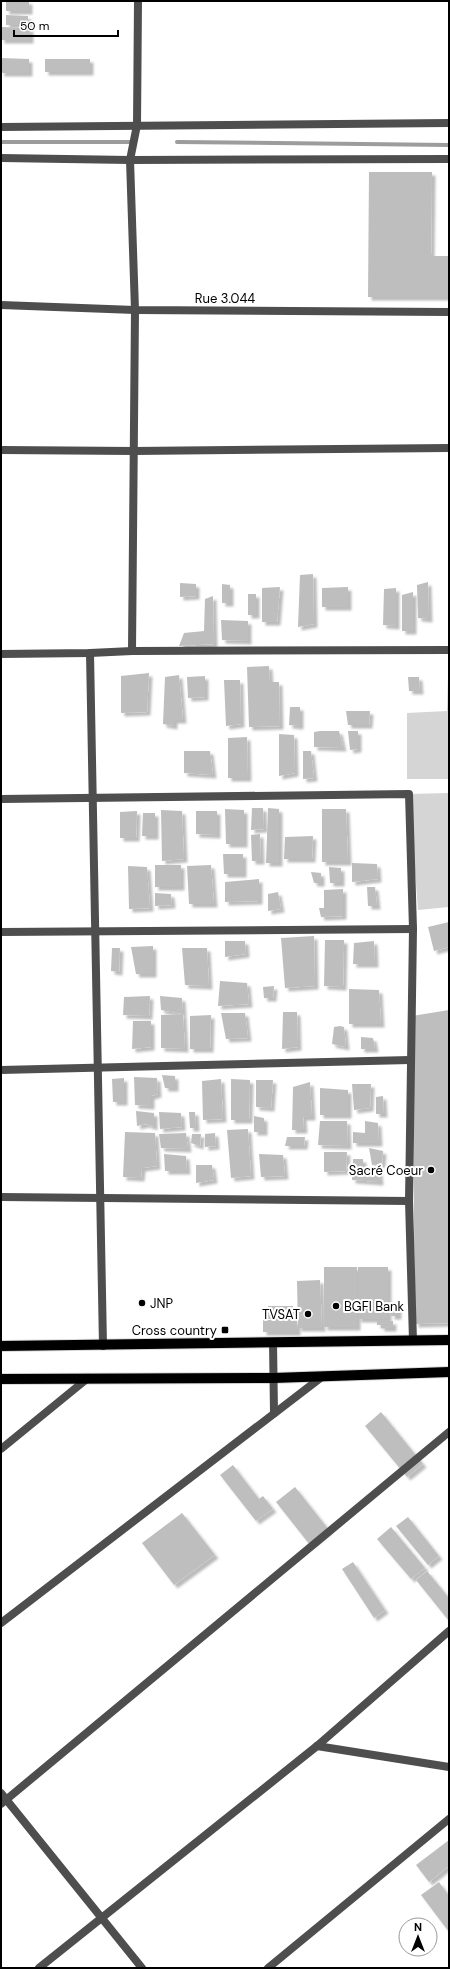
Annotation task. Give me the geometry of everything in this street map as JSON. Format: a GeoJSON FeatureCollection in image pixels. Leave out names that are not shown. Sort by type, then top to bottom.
{"type":"FeatureCollection","features":[{"type":"Feature","properties":{"kind":"main road"},"geometry":{"type":"LineString","coordinates":[[1,1346],[103,1346],[449,1340]]}},
{"type":"Feature","properties":{"kind":"main road"},"geometry":{"type":"LineString","coordinates":[[1,1379],[273,1378],[449,1372]]}},
{"type":"Feature","properties":{"kind":"street"},"geometry":{"type":"LineString","coordinates":[[132,651],[135,310],[130,160],[137,125],[138,1]]}},
{"type":"Feature","properties":{"kind":"street"},"geometry":{"type":"LineString","coordinates":[[1,127],[449,123]]}},
{"type":"Feature","properties":{"kind":"street"},"geometry":{"type":"LineString","coordinates":[[1,158],[130,160],[449,159]]}},
{"type":"Feature","properties":{"kind":"street","name":"Rue 3.044"},"geometry":{"type":"LineString","coordinates":[[1,305],[135,310],[449,312]]}},
{"type":"Feature","properties":{"kind":"street"},"geometry":{"type":"LineString","coordinates":[[1,450],[134,451],[449,448]]}},
{"type":"Feature","properties":{"kind":"street"},"geometry":{"type":"LineString","coordinates":[[1,654],[132,651],[449,650]]}},
{"type":"Feature","properties":{"kind":"street"},"geometry":{"type":"LineString","coordinates":[[90,653],[103,1346]]}},
{"type":"Feature","properties":{"kind":"street"},"geometry":{"type":"LineString","coordinates":[[1,799],[409,794],[413,929],[409,1201],[413,1341]]}},
{"type":"Feature","properties":{"kind":"street"},"geometry":{"type":"LineString","coordinates":[[1,932],[413,929]]}},
{"type":"Feature","properties":{"kind":"street"},"geometry":{"type":"LineString","coordinates":[[1,1070],[410,1060]]}},
{"type":"Feature","properties":{"kind":"street"},"geometry":{"type":"LineString","coordinates":[[1,1197],[409,1201]]}},
{"type":"Feature","properties":{"kind":"street"},"geometry":{"type":"LineString","coordinates":[[273,1342],[274,1413]]}},
{"type":"Feature","properties":{"kind":"street"},"geometry":{"type":"LineString","coordinates":[[1,1623],[323,1376]]}},
{"type":"Feature","properties":{"kind":"street"},"geometry":{"type":"LineString","coordinates":[[1,1449],[88,1378]]}},
{"type":"Feature","properties":{"kind":"street"},"geometry":{"type":"LineString","coordinates":[[4,1802],[449,1432]]}},
{"type":"Feature","properties":{"kind":"street"},"geometry":{"type":"LineString","coordinates":[[39,1968],[316,1746],[449,1631]]}},
{"type":"Feature","properties":{"kind":"street"},"geometry":{"type":"LineString","coordinates":[[316,1746],[449,1767]]}},
{"type":"Feature","properties":{"kind":"street"},"geometry":{"type":"LineString","coordinates":[[1,1793],[4,1802],[102,1918],[142,1968]]}},
{"type":"Feature","properties":{"kind":"street"},"geometry":{"type":"LineString","coordinates":[[268,1968],[449,1819]]}},
{"type":"Feature","properties":{"kind":"shaded area"},"geometry":{"type":"Polygon","coordinates":[[[448,676],[449,779],[407,779],[407,713],[447,711],[448,676]]]}},
{"type":"Feature","properties":{"kind":"shaded area"},"geometry":{"type":"Polygon","coordinates":[[[449,793],[449,907],[418,910],[409,794],[449,793]]]}},
{"type":"Feature","properties":{"kind":"building"},"geometry":{"type":"Polygon","coordinates":[[[6,1],[29,1],[29,11],[6,11],[6,1]]]}},
{"type":"Feature","properties":{"kind":"building"},"geometry":{"type":"Polygon","coordinates":[[[6,15],[28,16],[28,25],[6,25],[6,15]]]}},
{"type":"Feature","properties":{"kind":"building"},"geometry":{"type":"Polygon","coordinates":[[[1,27],[30,28],[30,40],[1,40],[1,27]]]}},
{"type":"Feature","properties":{"kind":"building"},"geometry":{"type":"Polygon","coordinates":[[[1,58],[29,59],[29,73],[1,73],[1,58]]]}},
{"type":"Feature","properties":{"kind":"building"},"geometry":{"type":"Polygon","coordinates":[[[45,59],[90,59],[90,72],[45,72],[45,59]]]}},
{"type":"Feature","properties":{"kind":"building"},"geometry":{"type":"Polygon","coordinates":[[[369,172],[432,172],[431,256],[449,256],[449,297],[368,297],[369,172]]]}},
{"type":"Feature","properties":{"kind":"building"},"geometry":{"type":"Polygon","coordinates":[[[313,574],[314,624],[298,627],[300,575],[313,574]]]}},
{"type":"Feature","properties":{"kind":"building"},"geometry":{"type":"Polygon","coordinates":[[[428,582],[429,619],[418,618],[417,585],[428,582]]]}},
{"type":"Feature","properties":{"kind":"building"},"geometry":{"type":"Polygon","coordinates":[[[180,583],[196,584],[196,596],[180,597],[180,583]]]}},
{"type":"Feature","properties":{"kind":"building"},"geometry":{"type":"Polygon","coordinates":[[[222,584],[230,585],[230,603],[222,603],[222,584]]]}},
{"type":"Feature","properties":{"kind":"building"},"geometry":{"type":"Polygon","coordinates":[[[280,587],[277,622],[262,622],[262,588],[280,587]]]}},
{"type":"Feature","properties":{"kind":"building"},"geometry":{"type":"Polygon","coordinates":[[[348,587],[348,607],[322,607],[322,588],[348,587]]]}},
{"type":"Feature","properties":{"kind":"building"},"geometry":{"type":"Polygon","coordinates":[[[396,588],[396,626],[383,625],[384,589],[396,588]]]}},
{"type":"Feature","properties":{"kind":"building"},"geometry":{"type":"Polygon","coordinates":[[[413,592],[413,631],[402,631],[402,595],[413,592]]]}},
{"type":"Feature","properties":{"kind":"building"},"geometry":{"type":"Polygon","coordinates":[[[248,594],[256,594],[256,615],[248,615],[248,594]]]}},
{"type":"Feature","properties":{"kind":"building"},"geometry":{"type":"Polygon","coordinates":[[[213,596],[214,644],[179,646],[184,633],[204,631],[205,599],[213,596]]]}},
{"type":"Feature","properties":{"kind":"building"},"geometry":{"type":"Polygon","coordinates":[[[221,620],[248,621],[248,641],[222,640],[221,620]]]}},
{"type":"Feature","properties":{"kind":"building"},"geometry":{"type":"Polygon","coordinates":[[[269,666],[270,682],[279,682],[280,726],[249,727],[247,667],[269,666]]]}},
{"type":"Feature","properties":{"kind":"building"},"geometry":{"type":"Polygon","coordinates":[[[149,673],[147,712],[121,713],[121,676],[149,673]]]}},
{"type":"Feature","properties":{"kind":"building"},"geometry":{"type":"Polygon","coordinates":[[[179,675],[183,720],[174,720],[174,726],[163,724],[165,677],[179,675]]]}},
{"type":"Feature","properties":{"kind":"building"},"geometry":{"type":"Polygon","coordinates":[[[205,676],[205,697],[188,698],[187,677],[205,676]]]}},
{"type":"Feature","properties":{"kind":"building"},"geometry":{"type":"Polygon","coordinates":[[[408,677],[419,677],[420,691],[409,691],[408,677]]]}},
{"type":"Feature","properties":{"kind":"building"},"geometry":{"type":"Polygon","coordinates":[[[224,680],[240,680],[241,724],[226,726],[224,680]]]}},
{"type":"Feature","properties":{"kind":"building"},"geometry":{"type":"Polygon","coordinates":[[[290,707],[300,707],[300,726],[289,725],[290,707]]]}},
{"type":"Feature","properties":{"kind":"building"},"geometry":{"type":"Polygon","coordinates":[[[346,711],[370,711],[369,725],[348,725],[346,711]]]}},
{"type":"Feature","properties":{"kind":"building"},"geometry":{"type":"Polygon","coordinates":[[[339,731],[343,748],[314,747],[314,732],[339,731]]]}},
{"type":"Feature","properties":{"kind":"building"},"geometry":{"type":"Polygon","coordinates":[[[348,731],[358,731],[358,749],[350,750],[348,731]]]}},
{"type":"Feature","properties":{"kind":"building"},"geometry":{"type":"Polygon","coordinates":[[[279,734],[294,735],[295,773],[279,776],[279,734]]]}},
{"type":"Feature","properties":{"kind":"building"},"geometry":{"type":"Polygon","coordinates":[[[247,737],[248,778],[228,778],[228,738],[247,737]]]}},
{"type":"Feature","properties":{"kind":"building"},"geometry":{"type":"Polygon","coordinates":[[[184,751],[210,751],[213,775],[184,773],[184,751]]]}},
{"type":"Feature","properties":{"kind":"building"},"geometry":{"type":"Polygon","coordinates":[[[303,751],[311,751],[314,778],[303,779],[303,751]]]}},
{"type":"Feature","properties":{"kind":"building"},"geometry":{"type":"Polygon","coordinates":[[[252,808],[263,808],[264,829],[251,830],[252,808]]]}},
{"type":"Feature","properties":{"kind":"building"},"geometry":{"type":"Polygon","coordinates":[[[268,808],[279,809],[279,863],[266,863],[268,808]]]}},
{"type":"Feature","properties":{"kind":"building"},"geometry":{"type":"Polygon","coordinates":[[[225,809],[244,810],[244,844],[226,844],[225,809]]]}},
{"type":"Feature","properties":{"kind":"building"},"geometry":{"type":"Polygon","coordinates":[[[322,809],[346,809],[348,862],[322,862],[322,809]]]}},
{"type":"Feature","properties":{"kind":"building"},"geometry":{"type":"Polygon","coordinates":[[[161,810],[182,811],[184,859],[162,861],[161,810]]]}},
{"type":"Feature","properties":{"kind":"building"},"geometry":{"type":"Polygon","coordinates":[[[137,811],[136,838],[120,838],[120,812],[137,811]]]}},
{"type":"Feature","properties":{"kind":"building"},"geometry":{"type":"Polygon","coordinates":[[[196,811],[217,811],[217,835],[196,834],[196,811]]]}},
{"type":"Feature","properties":{"kind":"building"},"geometry":{"type":"Polygon","coordinates":[[[143,813],[155,813],[155,836],[142,836],[143,813]]]}},
{"type":"Feature","properties":{"kind":"building"},"geometry":{"type":"Polygon","coordinates":[[[260,834],[261,861],[252,861],[251,835],[260,834]]]}},
{"type":"Feature","properties":{"kind":"building"},"geometry":{"type":"Polygon","coordinates":[[[313,836],[312,859],[284,859],[285,837],[313,836]]]}},
{"type":"Feature","properties":{"kind":"building"},"geometry":{"type":"Polygon","coordinates":[[[223,854],[243,854],[243,874],[224,874],[223,854]]]}},
{"type":"Feature","properties":{"kind":"building"},"geometry":{"type":"Polygon","coordinates":[[[352,863],[377,864],[378,879],[352,882],[352,863]]]}},
{"type":"Feature","properties":{"kind":"building"},"geometry":{"type":"Polygon","coordinates":[[[155,865],[181,865],[181,887],[155,887],[155,865]]]}},
{"type":"Feature","properties":{"kind":"building"},"geometry":{"type":"Polygon","coordinates":[[[211,865],[214,904],[189,904],[187,866],[211,865]]]}},
{"type":"Feature","properties":{"kind":"building"},"geometry":{"type":"Polygon","coordinates":[[[128,866],[147,867],[150,908],[129,909],[128,866]]]}},
{"type":"Feature","properties":{"kind":"building"},"geometry":{"type":"Polygon","coordinates":[[[329,867],[341,868],[341,883],[330,883],[329,867]]]}},
{"type":"Feature","properties":{"kind":"building"},"geometry":{"type":"Polygon","coordinates":[[[311,872],[321,873],[321,883],[314,883],[311,872]]]}},
{"type":"Feature","properties":{"kind":"building"},"geometry":{"type":"Polygon","coordinates":[[[259,879],[259,901],[225,902],[225,882],[259,879]]]}},
{"type":"Feature","properties":{"kind":"building"},"geometry":{"type":"Polygon","coordinates":[[[367,887],[375,887],[377,906],[368,906],[367,887]]]}},
{"type":"Feature","properties":{"kind":"building"},"geometry":{"type":"Polygon","coordinates":[[[343,889],[343,916],[321,917],[319,908],[324,908],[324,890],[343,889]]]}},
{"type":"Feature","properties":{"kind":"building"},"geometry":{"type":"Polygon","coordinates":[[[278,892],[281,909],[268,911],[268,894],[278,892]]]}},
{"type":"Feature","properties":{"kind":"building"},"geometry":{"type":"Polygon","coordinates":[[[155,893],[171,894],[172,905],[155,906],[155,893]]]}},
{"type":"Feature","properties":{"kind":"building"},"geometry":{"type":"Polygon","coordinates":[[[449,922],[449,947],[434,951],[428,927],[449,922]]]}},
{"type":"Feature","properties":{"kind":"building"},"geometry":{"type":"Polygon","coordinates":[[[314,936],[315,986],[285,988],[281,938],[314,936]]]}},
{"type":"Feature","properties":{"kind":"building"},"geometry":{"type":"Polygon","coordinates":[[[325,940],[344,940],[343,987],[324,986],[325,940]]]}},
{"type":"Feature","properties":{"kind":"building"},"geometry":{"type":"Polygon","coordinates":[[[225,941],[245,941],[246,954],[225,957],[225,941]]]}},
{"type":"Feature","properties":{"kind":"building"},"geometry":{"type":"Polygon","coordinates":[[[374,941],[375,964],[353,964],[354,943],[374,941]]]}},
{"type":"Feature","properties":{"kind":"building"},"geometry":{"type":"Polygon","coordinates":[[[153,946],[153,974],[136,974],[131,947],[153,946]]]}},
{"type":"Feature","properties":{"kind":"building"},"geometry":{"type":"Polygon","coordinates":[[[112,948],[120,948],[119,972],[111,971],[112,948]]]}},
{"type":"Feature","properties":{"kind":"building"},"geometry":{"type":"Polygon","coordinates":[[[182,948],[207,948],[209,986],[185,985],[182,948]]]}},
{"type":"Feature","properties":{"kind":"building"},"geometry":{"type":"Polygon","coordinates":[[[220,981],[247,983],[249,1004],[218,1006],[220,981]]]}},
{"type":"Feature","properties":{"kind":"building"},"geometry":{"type":"Polygon","coordinates":[[[274,986],[273,998],[264,998],[263,987],[274,986]]]}},
{"type":"Feature","properties":{"kind":"building"},"geometry":{"type":"Polygon","coordinates":[[[349,989],[379,990],[381,1024],[349,1024],[349,989]]]}},
{"type":"Feature","properties":{"kind":"building"},"geometry":{"type":"Polygon","coordinates":[[[150,996],[149,1016],[123,1015],[124,997],[150,996]]]}},
{"type":"Feature","properties":{"kind":"building"},"geometry":{"type":"Polygon","coordinates":[[[160,996],[182,998],[183,1014],[161,1010],[160,996]]]}},
{"type":"Feature","properties":{"kind":"building","name":"Sacré Coeur"},"geometry":{"type":"Polygon","coordinates":[[[449,1010],[449,1323],[415,1324],[412,1016],[449,1010]]]}},
{"type":"Feature","properties":{"kind":"building"},"geometry":{"type":"Polygon","coordinates":[[[283,1012],[297,1012],[298,1047],[282,1049],[283,1012]]]}},
{"type":"Feature","properties":{"kind":"building"},"geometry":{"type":"Polygon","coordinates":[[[221,1013],[245,1013],[248,1038],[226,1039],[221,1013]]]}},
{"type":"Feature","properties":{"kind":"building"},"geometry":{"type":"Polygon","coordinates":[[[183,1014],[185,1049],[161,1048],[161,1015],[183,1014]]]}},
{"type":"Feature","properties":{"kind":"building"},"geometry":{"type":"Polygon","coordinates":[[[211,1015],[210,1049],[190,1049],[190,1016],[211,1015]]]}},
{"type":"Feature","properties":{"kind":"building"},"geometry":{"type":"Polygon","coordinates":[[[133,1021],[151,1021],[151,1047],[132,1049],[133,1021]]]}},
{"type":"Feature","properties":{"kind":"building"},"geometry":{"type":"Polygon","coordinates":[[[334,1027],[344,1027],[346,1047],[332,1044],[334,1027]]]}},
{"type":"Feature","properties":{"kind":"building"},"geometry":{"type":"Polygon","coordinates":[[[361,1037],[373,1038],[375,1049],[361,1049],[361,1037]]]}},
{"type":"Feature","properties":{"kind":"building"},"geometry":{"type":"Polygon","coordinates":[[[162,1075],[175,1076],[175,1088],[165,1088],[162,1075]]]}},
{"type":"Feature","properties":{"kind":"building"},"geometry":{"type":"Polygon","coordinates":[[[134,1077],[157,1078],[158,1094],[151,1096],[151,1106],[135,1105],[134,1077]]]}},
{"type":"Feature","properties":{"kind":"building"},"geometry":{"type":"Polygon","coordinates":[[[124,1078],[124,1102],[113,1102],[112,1079],[124,1078]]]}},
{"type":"Feature","properties":{"kind":"building"},"geometry":{"type":"Polygon","coordinates":[[[221,1079],[223,1119],[203,1120],[202,1081],[221,1079]]]}},
{"type":"Feature","properties":{"kind":"building"},"geometry":{"type":"Polygon","coordinates":[[[231,1079],[250,1080],[249,1120],[231,1120],[231,1079]]]}},
{"type":"Feature","properties":{"kind":"building"},"geometry":{"type":"Polygon","coordinates":[[[256,1080],[273,1080],[271,1108],[256,1107],[256,1080]]]}},
{"type":"Feature","properties":{"kind":"building"},"geometry":{"type":"Polygon","coordinates":[[[310,1082],[312,1117],[303,1117],[304,1130],[292,1130],[293,1087],[310,1082]]]}},
{"type":"Feature","properties":{"kind":"building"},"geometry":{"type":"Polygon","coordinates":[[[352,1084],[371,1084],[370,1108],[354,1110],[352,1084]]]}},
{"type":"Feature","properties":{"kind":"building"},"geometry":{"type":"Polygon","coordinates":[[[320,1088],[348,1090],[348,1115],[320,1115],[320,1088]]]}},
{"type":"Feature","properties":{"kind":"building"},"geometry":{"type":"Polygon","coordinates":[[[383,1096],[384,1114],[376,1114],[376,1097],[383,1096]]]}},
{"type":"Feature","properties":{"kind":"building"},"geometry":{"type":"Polygon","coordinates":[[[136,1111],[154,1113],[154,1127],[146,1124],[137,1126],[136,1111]]]}},
{"type":"Feature","properties":{"kind":"building"},"geometry":{"type":"Polygon","coordinates":[[[159,1112],[181,1113],[182,1127],[160,1129],[159,1112]]]}},
{"type":"Feature","properties":{"kind":"building"},"geometry":{"type":"Polygon","coordinates":[[[189,1112],[195,1112],[196,1128],[190,1128],[189,1112]]]}},
{"type":"Feature","properties":{"kind":"building"},"geometry":{"type":"Polygon","coordinates":[[[254,1116],[264,1118],[264,1132],[254,1132],[254,1116]]]}},
{"type":"Feature","properties":{"kind":"building"},"geometry":{"type":"Polygon","coordinates":[[[320,1121],[347,1121],[348,1146],[318,1145],[320,1121]]]}},
{"type":"Feature","properties":{"kind":"building"},"geometry":{"type":"Polygon","coordinates":[[[365,1121],[378,1123],[379,1143],[353,1143],[353,1132],[365,1133],[365,1121]]]}},
{"type":"Feature","properties":{"kind":"building"},"geometry":{"type":"Polygon","coordinates":[[[248,1129],[251,1176],[231,1178],[227,1130],[248,1129]]]}},
{"type":"Feature","properties":{"kind":"building"},"geometry":{"type":"Polygon","coordinates":[[[125,1132],[155,1133],[157,1166],[142,1168],[141,1178],[123,1177],[125,1132]]]}},
{"type":"Feature","properties":{"kind":"building"},"geometry":{"type":"Polygon","coordinates":[[[186,1133],[188,1149],[161,1148],[159,1134],[186,1133]]]}},
{"type":"Feature","properties":{"kind":"building"},"geometry":{"type":"Polygon","coordinates":[[[215,1133],[216,1146],[205,1147],[205,1134],[215,1133]]]}},
{"type":"Feature","properties":{"kind":"building"},"geometry":{"type":"Polygon","coordinates":[[[192,1134],[201,1134],[200,1146],[191,1143],[192,1134]]]}},
{"type":"Feature","properties":{"kind":"building"},"geometry":{"type":"Polygon","coordinates":[[[287,1137],[305,1137],[304,1146],[285,1146],[287,1137]]]}},
{"type":"Feature","properties":{"kind":"building"},"geometry":{"type":"Polygon","coordinates":[[[369,1148],[383,1151],[382,1164],[372,1165],[369,1148]]]}},
{"type":"Feature","properties":{"kind":"building"},"geometry":{"type":"Polygon","coordinates":[[[324,1152],[347,1152],[346,1171],[324,1172],[324,1152]]]}},
{"type":"Feature","properties":{"kind":"building"},"geometry":{"type":"Polygon","coordinates":[[[164,1154],[186,1156],[187,1171],[165,1171],[164,1154]]]}},
{"type":"Feature","properties":{"kind":"building"},"geometry":{"type":"Polygon","coordinates":[[[259,1154],[283,1155],[285,1176],[261,1177],[259,1154]]]}},
{"type":"Feature","properties":{"kind":"building"},"geometry":{"type":"Polygon","coordinates":[[[353,1159],[363,1159],[363,1171],[379,1171],[380,1182],[352,1180],[353,1159]]]}},
{"type":"Feature","properties":{"kind":"building"},"geometry":{"type":"Polygon","coordinates":[[[196,1165],[212,1165],[214,1180],[196,1183],[196,1165]]]}},
{"type":"Feature","properties":{"kind":"building"},"geometry":{"type":"Polygon","coordinates":[[[324,1267],[357,1267],[357,1327],[324,1327],[324,1267]]]}},
{"type":"Feature","properties":{"kind":"building"},"geometry":{"type":"Polygon","coordinates":[[[358,1267],[388,1267],[388,1319],[358,1319],[358,1267]]]}},
{"type":"Feature","properties":{"kind":"building"},"geometry":{"type":"Polygon","coordinates":[[[320,1280],[322,1328],[298,1328],[297,1281],[320,1280]]]}},
{"type":"Feature","properties":{"kind":"building"},"geometry":{"type":"Polygon","coordinates":[[[268,1306],[293,1306],[293,1319],[268,1319],[268,1306]]]}},
{"type":"Feature","properties":{"kind":"building"},"geometry":{"type":"Polygon","coordinates":[[[391,1306],[398,1306],[398,1316],[391,1316],[391,1306]]]}},
{"type":"Feature","properties":{"kind":"building"},"geometry":{"type":"Polygon","coordinates":[[[263,1320],[297,1320],[297,1332],[263,1332],[263,1320]]]}},
{"type":"Feature","properties":{"kind":"building"},"geometry":{"type":"Polygon","coordinates":[[[377,1321],[393,1321],[393,1328],[381,1328],[381,1325],[377,1325],[377,1321]]]}},
{"type":"Feature","properties":{"kind":"building"},"geometry":{"type":"Polygon","coordinates":[[[381,1412],[423,1464],[407,1477],[365,1426],[381,1412]]]}},
{"type":"Feature","properties":{"kind":"building"},"geometry":{"type":"Polygon","coordinates":[[[233,1465],[259,1499],[263,1496],[273,1509],[256,1521],[220,1475],[233,1465]]]}},
{"type":"Feature","properties":{"kind":"building"},"geometry":{"type":"Polygon","coordinates":[[[295,1487],[329,1530],[310,1545],[276,1502],[295,1487]]]}},
{"type":"Feature","properties":{"kind":"building"},"geometry":{"type":"Polygon","coordinates":[[[182,1513],[215,1555],[174,1585],[142,1543],[182,1513]]]}},
{"type":"Feature","properties":{"kind":"building"},"geometry":{"type":"Polygon","coordinates":[[[408,1517],[439,1556],[428,1565],[396,1526],[408,1517]]]}},
{"type":"Feature","properties":{"kind":"building"},"geometry":{"type":"Polygon","coordinates":[[[391,1527],[425,1568],[411,1579],[377,1539],[391,1527]]]}},
{"type":"Feature","properties":{"kind":"building"},"geometry":{"type":"Polygon","coordinates":[[[353,1562],[385,1610],[374,1618],[342,1569],[353,1562]]]}},
{"type":"Feature","properties":{"kind":"building"},"geometry":{"type":"Polygon","coordinates":[[[427,1571],[449,1598],[449,1621],[416,1580],[427,1571]]]}},
{"type":"Feature","properties":{"kind":"building"},"geometry":{"type":"Polygon","coordinates":[[[449,1840],[449,1866],[429,1882],[416,1865],[449,1840]]]}},
{"type":"Feature","properties":{"kind":"building"},"geometry":{"type":"Polygon","coordinates":[[[439,1882],[449,1896],[449,1932],[438,1917],[421,1895],[439,1882]]]}},
{"type":"Feature","properties":{"kind":"waterway"},"geometry":{"type":"LineString","coordinates":[[1,142],[131,142]]}},
{"type":"Feature","properties":{"kind":"waterway"},"geometry":{"type":"LineString","coordinates":[[177,142],[449,145]]}},
{"type":"Feature","properties":{"kind":"place","name":"Sacré Coeur"},"geometry":{"type":"Point","coordinates":[431,1170]}},
{"type":"Feature","properties":{"kind":"place","name":"JNP"},"geometry":{"type":"Point","coordinates":[142,1303]}},
{"type":"Feature","properties":{"kind":"place","name":"BGFI Bank"},"geometry":{"type":"Point","coordinates":[336,1306]}},
{"type":"Feature","properties":{"kind":"place","name":"TVSAT"},"geometry":{"type":"Point","coordinates":[308,1314]}},
{"type":"Feature","properties":{"kind":"place","name":"Cross country"},"geometry":{"type":"Point","coordinates":[225,1330]}}]}
